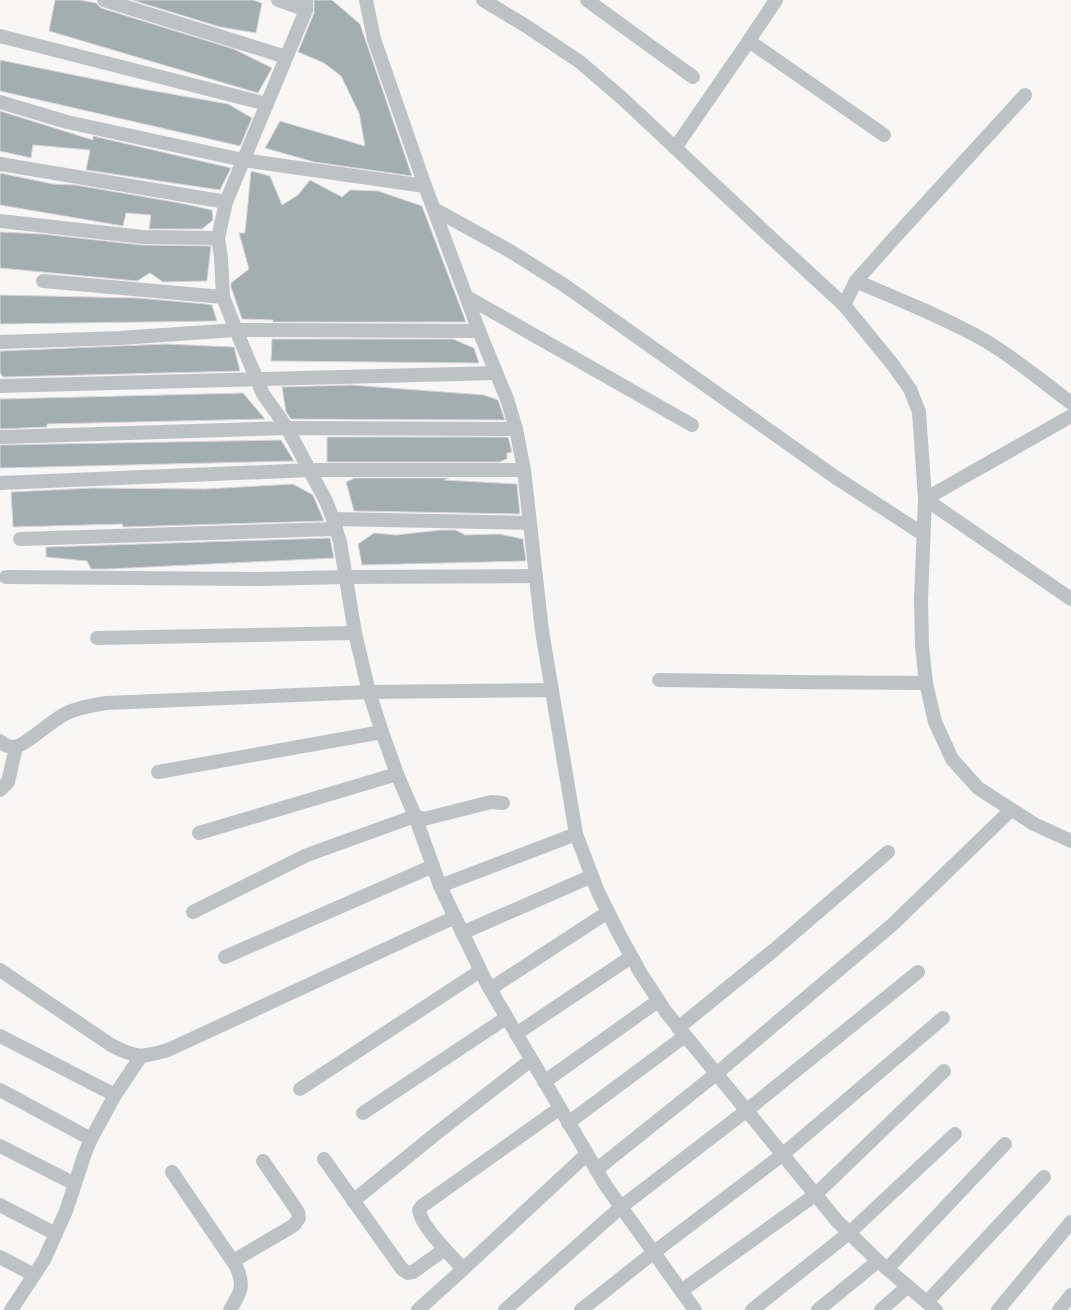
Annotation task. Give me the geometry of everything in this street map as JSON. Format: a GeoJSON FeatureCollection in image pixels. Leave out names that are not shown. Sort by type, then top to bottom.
{"type":"FeatureCollection","features":[{"type":"Feature","properties":{"kind":"street"},"geometry":{"type":"LineString","coordinates":[[104,0],[286,57]]}},
{"type":"Feature","properties":{"kind":"street"},"geometry":{"type":"LineString","coordinates":[[278,0],[306,5],[226,202],[218,238],[221,257],[223,296],[263,394],[287,428],[326,501],[335,524],[340,542],[355,633],[369,692],[397,774],[415,816],[440,886],[490,990],[596,1170],[695,1310]]}},
{"type":"Feature","properties":{"kind":"street"},"geometry":{"type":"LineString","coordinates":[[366,0],[374,39],[425,186],[479,330],[507,399],[516,429],[524,470],[542,631],[576,834],[598,892],[631,957],[658,1001],[682,1032],[836,1221],[883,1265],[931,1306],[1044,1177]]}},
{"type":"Feature","properties":{"kind":"street"},"geometry":{"type":"LineString","coordinates":[[483,0],[526,26],[580,62],[623,99],[844,305],[893,365],[910,389],[919,412],[925,499],[921,600],[922,646],[926,683],[935,722],[952,759],[978,788],[1034,824],[1071,842]]}},
{"type":"Feature","properties":{"kind":"street"},"geometry":{"type":"LineString","coordinates":[[587,0],[693,77]]}},
{"type":"Feature","properties":{"kind":"street"},"geometry":{"type":"LineString","coordinates":[[674,148],[776,0]]}},
{"type":"Feature","properties":{"kind":"street"},"geometry":{"type":"LineString","coordinates":[[0,36],[267,104]]}},
{"type":"Feature","properties":{"kind":"street"},"geometry":{"type":"LineString","coordinates":[[749,41],[884,135]]}},
{"type":"Feature","properties":{"kind":"street"},"geometry":{"type":"LineString","coordinates":[[844,305],[856,282],[1025,95]]}},
{"type":"Feature","properties":{"kind":"street"},"geometry":{"type":"LineString","coordinates":[[0,102],[67,122],[243,160],[425,186]]}},
{"type":"Feature","properties":{"kind":"street"},"geometry":{"type":"LineString","coordinates":[[0,164],[226,202]]}},
{"type":"Feature","properties":{"kind":"street"},"geometry":{"type":"LineString","coordinates":[[434,209],[510,251],[564,285],[835,477],[923,534]]}},
{"type":"Feature","properties":{"kind":"street"},"geometry":{"type":"LineString","coordinates":[[0,221],[143,236],[218,238]]}},
{"type":"Feature","properties":{"kind":"street"},"geometry":{"type":"LineString","coordinates":[[43,281],[223,296]]}},
{"type":"Feature","properties":{"kind":"street"},"geometry":{"type":"LineString","coordinates":[[856,282],[941,318],[983,340],[1001,351],[1071,403]]}},
{"type":"Feature","properties":{"kind":"street"},"geometry":{"type":"LineString","coordinates":[[467,297],[692,425]]}},
{"type":"Feature","properties":{"kind":"street"},"geometry":{"type":"LineString","coordinates":[[0,342],[120,338],[236,330],[479,330]]}},
{"type":"Feature","properties":{"kind":"street"},"geometry":{"type":"LineString","coordinates":[[0,386],[496,373]]}},
{"type":"Feature","properties":{"kind":"street"},"geometry":{"type":"LineString","coordinates":[[925,499],[1071,416]]}},
{"type":"Feature","properties":{"kind":"street"},"geometry":{"type":"LineString","coordinates":[[2,437],[287,428],[516,429]]}},
{"type":"Feature","properties":{"kind":"street"},"geometry":{"type":"LineString","coordinates":[[0,483],[310,470],[524,470]]}},
{"type":"Feature","properties":{"kind":"street"},"geometry":{"type":"LineString","coordinates":[[925,499],[1071,600]]}},
{"type":"Feature","properties":{"kind":"street"},"geometry":{"type":"LineString","coordinates":[[20,539],[335,524],[530,523]]}},
{"type":"Feature","properties":{"kind":"street"},"geometry":{"type":"LineString","coordinates":[[6,577],[261,580],[346,577],[536,576]]}},
{"type":"Feature","properties":{"kind":"street"},"geometry":{"type":"LineString","coordinates":[[97,638],[355,633]]}},
{"type":"Feature","properties":{"kind":"street"},"geometry":{"type":"LineString","coordinates":[[659,680],[926,683]]}},
{"type":"Feature","properties":{"kind":"street"},"geometry":{"type":"LineString","coordinates":[[0,741],[5,745],[16,747],[66,713],[84,707],[106,703],[369,692],[552,690]]}},
{"type":"Feature","properties":{"kind":"street"},"geometry":{"type":"LineString","coordinates":[[158,772],[382,732]]}},
{"type":"Feature","properties":{"kind":"street"},"geometry":{"type":"LineString","coordinates":[[0,790],[8,782],[16,747]]}},
{"type":"Feature","properties":{"kind":"street"},"geometry":{"type":"LineString","coordinates":[[199,833],[397,774]]}},
{"type":"Feature","properties":{"kind":"street"},"geometry":{"type":"LineString","coordinates":[[193,912],[307,855],[415,816],[424,819],[491,802],[503,803]]}},
{"type":"Feature","properties":{"kind":"street"},"geometry":{"type":"LineString","coordinates":[[596,1170],[716,1074],[892,925],[1011,810]]}},
{"type":"Feature","properties":{"kind":"street"},"geometry":{"type":"LineString","coordinates":[[440,886],[576,834]]}},
{"type":"Feature","properties":{"kind":"street"},"geometry":{"type":"LineString","coordinates":[[568,1123],[682,1032],[774,950],[888,852]]}},
{"type":"Feature","properties":{"kind":"street"},"geometry":{"type":"LineString","coordinates":[[225,957],[433,866]]}},
{"type":"Feature","properties":{"kind":"street"},"geometry":{"type":"LineString","coordinates":[[462,933],[592,876]]}},
{"type":"Feature","properties":{"kind":"street"},"geometry":{"type":"LineString","coordinates":[[490,990],[608,912]]}},
{"type":"Feature","properties":{"kind":"street"},"geometry":{"type":"LineString","coordinates":[[0,970],[126,1053],[141,1056],[153,1055],[168,1050],[455,917]]}},
{"type":"Feature","properties":{"kind":"street"},"geometry":{"type":"LineString","coordinates":[[516,1034],[631,957]]}},
{"type":"Feature","properties":{"kind":"street"},"geometry":{"type":"LineString","coordinates":[[300,1089],[480,971]]}},
{"type":"Feature","properties":{"kind":"street"},"geometry":{"type":"LineString","coordinates":[[506,1310],[621,1207],[746,1111],[918,972]]}},
{"type":"Feature","properties":{"kind":"street"},"geometry":{"type":"LineString","coordinates":[[544,1082],[658,1001]]}},
{"type":"Feature","properties":{"kind":"street"},"geometry":{"type":"LineString","coordinates":[[363,1114],[506,1018]]}},
{"type":"Feature","properties":{"kind":"street"},"geometry":{"type":"LineString","coordinates":[[581,1310],[782,1155],[943,1018]]}},
{"type":"Feature","properties":{"kind":"street"},"geometry":{"type":"LineString","coordinates":[[0,1036],[115,1095]]}},
{"type":"Feature","properties":{"kind":"street"},"geometry":{"type":"LineString","coordinates":[[11,1310],[44,1260],[66,1211],[85,1153],[115,1095],[141,1056]]}},
{"type":"Feature","properties":{"kind":"street"},"geometry":{"type":"LineString","coordinates":[[353,1201],[438,1132],[531,1060]]}},
{"type":"Feature","properties":{"kind":"street"},"geometry":{"type":"LineString","coordinates":[[681,1291],[815,1195],[944,1071]]}},
{"type":"Feature","properties":{"kind":"street"},"geometry":{"type":"LineString","coordinates":[[0,1090],[92,1139]]}},
{"type":"Feature","properties":{"kind":"street"},"geometry":{"type":"LineString","coordinates":[[463,1269],[429,1229],[420,1216],[419,1210],[422,1206],[560,1108]]}},
{"type":"Feature","properties":{"kind":"street"},"geometry":{"type":"LineString","coordinates":[[752,1310],[849,1233],[956,1134]]}},
{"type":"Feature","properties":{"kind":"street"},"geometry":{"type":"LineString","coordinates":[[818,1310],[883,1265],[1005,1144]]}},
{"type":"Feature","properties":{"kind":"street"},"geometry":{"type":"LineString","coordinates":[[0,1146],[75,1184]]}},
{"type":"Feature","properties":{"kind":"street"},"geometry":{"type":"LineString","coordinates":[[418,1310],[587,1154]]}},
{"type":"Feature","properties":{"kind":"street"},"geometry":{"type":"LineString","coordinates":[[324,1159],[402,1269],[408,1273],[413,1272],[445,1249]]}},
{"type":"Feature","properties":{"kind":"street"},"geometry":{"type":"LineString","coordinates":[[233,1261],[290,1227],[299,1218],[298,1212],[263,1161]]}},
{"type":"Feature","properties":{"kind":"street"},"geometry":{"type":"LineString","coordinates":[[172,1172],[233,1261],[241,1277],[242,1287],[238,1298],[230,1310]]}},
{"type":"Feature","properties":{"kind":"street"},"geometry":{"type":"LineString","coordinates":[[0,1205],[56,1234]]}},
{"type":"Feature","properties":{"kind":"street"},"geometry":{"type":"LineString","coordinates":[[998,1310],[1071,1222]]}},
{"type":"Feature","properties":{"kind":"street"},"geometry":{"type":"LineString","coordinates":[[0,1257],[34,1274]]}},
{"type":"Feature","properties":{"kind":"street"},"geometry":{"type":"LineString","coordinates":[[881,1310],[908,1286]]}},
{"type":"Feature","properties":{"kind":"street"},"geometry":{"type":"LineString","coordinates":[[1059,1310],[1071,1294]]}},
{"type":"Feature","properties":{"kind":"building"},"geometry":{"type":"Polygon","coordinates":[[[55,0],[80,0],[96,3],[101,8],[234,49],[272,68],[258,93],[49,31],[55,0]]]}},
{"type":"Feature","properties":{"kind":"building"},"geometry":{"type":"Polygon","coordinates":[[[132,0],[253,0],[262,3],[256,33],[220,27],[132,0]]]}},
{"type":"Feature","properties":{"kind":"building"},"geometry":{"type":"Polygon","coordinates":[[[314,0],[332,0],[360,24],[412,176],[314,162],[265,148],[280,121],[365,146],[359,113],[341,76],[324,63],[298,52],[314,13],[314,0]]]}},
{"type":"Feature","properties":{"kind":"building"},"geometry":{"type":"Polygon","coordinates":[[[0,60],[143,89],[228,104],[252,118],[240,146],[0,91],[0,60]]]}},
{"type":"Feature","properties":{"kind":"building"},"geometry":{"type":"Polygon","coordinates":[[[0,111],[93,140],[93,136],[231,168],[220,190],[86,170],[90,150],[33,145],[31,158],[0,151],[0,111]]]}},
{"type":"Feature","properties":{"kind":"building"},"geometry":{"type":"Polygon","coordinates":[[[251,171],[270,176],[282,205],[298,195],[310,180],[342,197],[350,190],[378,191],[422,206],[466,322],[273,322],[273,320],[242,319],[231,283],[249,269],[239,233],[245,233],[251,171]]]}},
{"type":"Feature","properties":{"kind":"building"},"geometry":{"type":"Polygon","coordinates":[[[0,173],[53,184],[76,185],[212,210],[213,220],[202,229],[149,229],[151,215],[126,213],[123,226],[0,205],[0,173]]]}},
{"type":"Feature","properties":{"kind":"building"},"geometry":{"type":"Polygon","coordinates":[[[0,232],[42,234],[142,245],[211,246],[207,281],[163,282],[150,273],[137,281],[0,268],[0,232]]]}},
{"type":"Feature","properties":{"kind":"building"},"geometry":{"type":"Polygon","coordinates":[[[0,295],[138,298],[206,304],[212,305],[217,321],[0,324],[0,295]]]}},
{"type":"Feature","properties":{"kind":"building"},"geometry":{"type":"Polygon","coordinates":[[[272,339],[453,339],[474,348],[479,363],[271,361],[272,339]]]}},
{"type":"Feature","properties":{"kind":"building"},"geometry":{"type":"Polygon","coordinates":[[[166,344],[234,347],[240,371],[3,377],[0,373],[0,351],[166,344]]]}},
{"type":"Feature","properties":{"kind":"building"},"geometry":{"type":"Polygon","coordinates":[[[351,385],[484,395],[498,400],[505,420],[291,419],[286,412],[282,387],[351,385]]]}},
{"type":"Feature","properties":{"kind":"building"},"geometry":{"type":"Polygon","coordinates":[[[243,393],[265,419],[47,424],[47,427],[0,429],[0,399],[243,393]]]}},
{"type":"Feature","properties":{"kind":"building"},"geometry":{"type":"Polygon","coordinates":[[[327,437],[508,437],[512,452],[507,453],[507,459],[499,462],[327,462],[327,437]]]}},
{"type":"Feature","properties":{"kind":"building"},"geometry":{"type":"Polygon","coordinates":[[[281,440],[294,461],[0,468],[0,445],[281,440]]]}},
{"type":"Feature","properties":{"kind":"building"},"geometry":{"type":"Polygon","coordinates":[[[355,478],[449,478],[444,480],[517,484],[520,514],[354,511],[346,482],[355,478]]]}},
{"type":"Feature","properties":{"kind":"building"},"geometry":{"type":"Polygon","coordinates":[[[293,484],[313,495],[324,521],[123,527],[122,524],[13,527],[11,492],[92,488],[205,489],[293,484]]]}},
{"type":"Feature","properties":{"kind":"building"},"geometry":{"type":"Polygon","coordinates":[[[441,530],[456,530],[465,535],[499,534],[523,539],[526,561],[362,565],[358,544],[374,533],[396,535],[441,530]]]}},
{"type":"Feature","properties":{"kind":"building"},"geometry":{"type":"Polygon","coordinates":[[[330,538],[334,558],[91,569],[87,561],[46,557],[46,547],[330,538]]]}}]}
